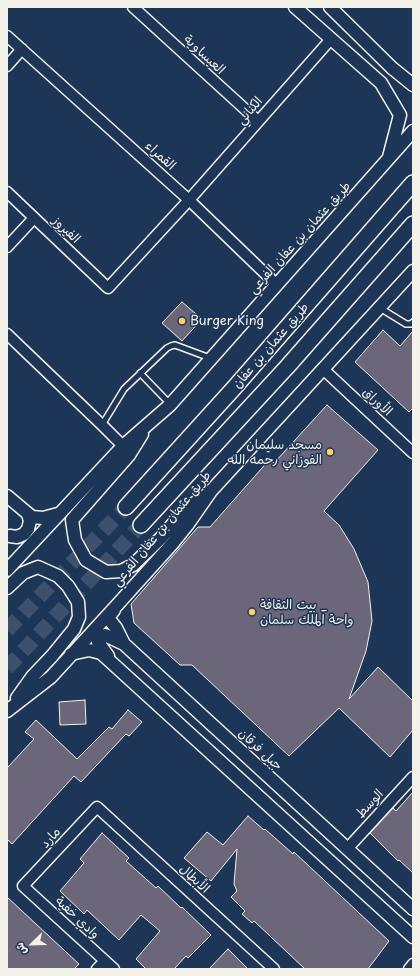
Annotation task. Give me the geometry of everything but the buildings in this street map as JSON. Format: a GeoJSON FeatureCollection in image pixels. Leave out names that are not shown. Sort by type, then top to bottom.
{"type":"FeatureCollection","features":[{"type":"Feature","properties":{"kind":"main road","name":"طريق عثمان بن عفان"},"geometry":{"type":"LineString","coordinates":[[126,507],[234,388],[413,183]]}},
{"type":"Feature","properties":{"kind":"main road","name":"طريق عثمان بن عفان"},"geometry":{"type":"LineString","coordinates":[[141,525],[287,367],[413,224]]}},
{"type":"Feature","properties":{"kind":"street","name":"العيساوية"},"geometry":{"type":"LineString","coordinates":[[133,7],[258,121]]}},
{"type":"Feature","properties":{"kind":"street"},"geometry":{"type":"LineString","coordinates":[[295,7],[381,83],[400,115],[389,158]]}},
{"type":"Feature","properties":{"kind":"street"},"geometry":{"type":"LineString","coordinates":[[330,7],[392,68],[413,85]]}},
{"type":"Feature","properties":{"kind":"street","name":"القمراء"},"geometry":{"type":"LineString","coordinates":[[7,36],[189,200],[277,285]]}},
{"type":"Feature","properties":{"kind":"street","name":"الكناني"},"geometry":{"type":"LineString","coordinates":[[108,288],[189,200],[330,39]]}},
{"type":"Feature","properties":{"kind":"street"},"geometry":{"type":"LineString","coordinates":[[7,66],[22,49]]}},
{"type":"Feature","properties":{"kind":"street"},"geometry":{"type":"LineString","coordinates":[[381,83],[392,68]]}},
{"type":"Feature","properties":{"kind":"street","name":"طريق عثمان بن عفان الفرعي"},"geometry":{"type":"LineString","coordinates":[[11,565],[123,446],[170,405],[413,131]]}},
{"type":"Feature","properties":{"kind":"street","name":"الفيروز"},"geometry":{"type":"LineString","coordinates":[[7,192],[108,288]]}},
{"type":"Feature","properties":{"kind":"street"},"geometry":{"type":"LineString","coordinates":[[7,247],[34,218]]}},
{"type":"Feature","properties":{"kind":"street","name":"طريق عثمان بن عفان الفرعي"},"geometry":{"type":"LineString","coordinates":[[8,710],[51,676],[118,604],[176,539],[211,491],[379,308],[412,275]]}},
{"type":"Feature","properties":{"kind":"street"},"geometry":{"type":"LineString","coordinates":[[7,334],[102,424],[123,446]]}},
{"type":"Feature","properties":{"kind":"street","name":"الأوراق"},"geometry":{"type":"LineString","coordinates":[[323,369],[413,453]]}},
{"type":"Feature","properties":{"kind":"street"},"geometry":{"type":"LineString","coordinates":[[150,422],[129,455],[72,520],[75,540],[86,560],[106,572],[121,571],[133,565],[161,538],[185,510],[211,491]]}},
{"type":"Feature","properties":{"kind":"street"},"geometry":{"type":"LineString","coordinates":[[7,496],[32,517],[43,518],[58,514]]}},
{"type":"Feature","properties":{"kind":"street"},"geometry":{"type":"LineString","coordinates":[[8,535],[17,537],[24,534],[28,529],[30,521],[28,514]]}},
{"type":"Feature","properties":{"kind":"street"},"geometry":{"type":"LineString","coordinates":[[8,535],[15,547],[11,565]]}},
{"type":"Feature","properties":{"kind":"street"},"geometry":{"type":"LineString","coordinates":[[7,588],[23,573],[38,567],[58,576],[68,586],[78,602],[78,617],[74,629],[52,656],[32,677],[8,710]]}},
{"type":"Feature","properties":{"kind":"street","name":"جبل فرقان"},"geometry":{"type":"LineString","coordinates":[[118,604],[108,618],[116,628],[124,644],[413,909]]}},
{"type":"Feature","properties":{"kind":"street"},"geometry":{"type":"LineString","coordinates":[[114,664],[98,642],[105,635],[124,644]]}},
{"type":"Feature","properties":{"kind":"street"},"geometry":{"type":"LineString","coordinates":[[71,654],[88,650],[101,652],[413,937]]}},
{"type":"Feature","properties":{"kind":"street","name":"الوسط"},"geometry":{"type":"LineString","coordinates":[[347,849],[413,777]]}},
{"type":"Feature","properties":{"kind":"street","name":"مارد"},"geometry":{"type":"LineString","coordinates":[[24,886],[97,807]]}},
{"type":"Feature","properties":{"kind":"street","name":"الأبطال"},"geometry":{"type":"LineString","coordinates":[[97,807],[274,969]]}},
{"type":"Feature","properties":{"kind":"street","name":"وادي خفية"},"geometry":{"type":"LineString","coordinates":[[24,886],[114,969]]}},
{"type":"Feature","properties":{"kind":"street"},"geometry":{"type":"LineString","coordinates":[[97,969],[105,961]]}},
{"type":"Feature","properties":{"kind":"street"},"geometry":{"type":"LineString","coordinates":[[409,969],[413,964]]}},
{"type":"Feature","properties":{"kind":"lane"},"geometry":{"type":"LineString","coordinates":[[379,308],[406,324],[411,324],[413,322]]}},
{"type":"Feature","properties":{"kind":"lane"},"geometry":{"type":"LineString","coordinates":[[102,424],[124,389],[167,348],[175,345],[210,359]]}},
{"type":"Feature","properties":{"kind":"lane"},"geometry":{"type":"LineString","coordinates":[[140,373],[170,405]]}},
{"type":"Feature","properties":{"kind":"tunnel"},"geometry":{"type":"LineString","coordinates":[[7,630],[126,507]]}},
{"type":"Feature","properties":{"kind":"tunnel"},"geometry":{"type":"LineString","coordinates":[[7,668],[141,525]]}},
{"type":"Feature","properties":{"kind":"place","name":"Burger King"},"geometry":{"type":"Point","coordinates":[182,321]}},
{"type":"Feature","properties":{"kind":"place","name":"مسجد سليمان الفوزاني رحمه الله"},"geometry":{"type":"Point","coordinates":[330,452]}},
{"type":"Feature","properties":{"kind":"place","name":"بيت الثقافة _ واحة الملك سلمان"},"geometry":{"type":"Point","coordinates":[252,612]}}]}
